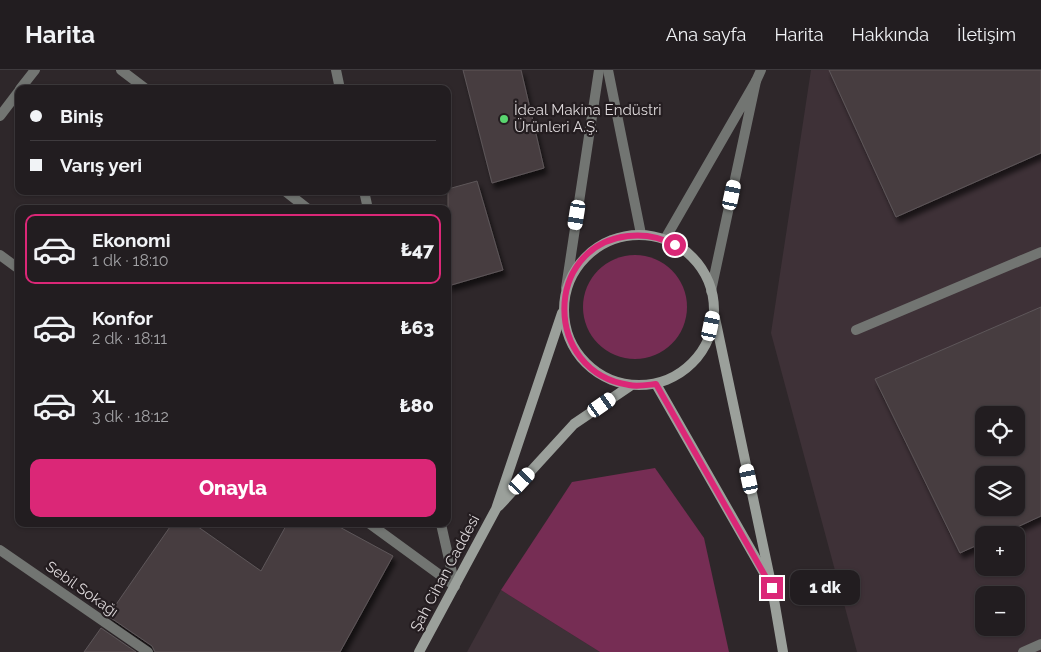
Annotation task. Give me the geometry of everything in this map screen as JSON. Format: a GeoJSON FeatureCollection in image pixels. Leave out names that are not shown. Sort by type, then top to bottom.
{"type":"FeatureCollection","features":[{"type":"Feature","properties":{"kind":"main road"},"geometry":{"type":"LineString","coordinates":[[496,509],[563,310],[566,288],[577,266],[595,248],[617,237],[641,234],[665,239],[686,251],[702,268],[711,291],[714,314],[772,588],[783,652]]}},
{"type":"Feature","properties":{"kind":"main road"},"geometry":{"type":"LineString","coordinates":[[563,310],[566,332],[576,352],[590,368],[609,380],[630,386],[656,384],[678,375],[697,359],[709,338],[714,314]]}},
{"type":"Feature","properties":{"kind":"main road"},"geometry":{"type":"LineString","coordinates":[[656,384],[772,588]]}},
{"type":"Feature","properties":{"kind":"main road"},"geometry":{"type":"LineString","coordinates":[[496,509],[574,424],[630,386]]}},
{"type":"Feature","properties":{"kind":"main road","name":"Şah Cihan Caddesi"},"geometry":{"type":"LineString","coordinates":[[419,652],[496,509]]}},
{"type":"Feature","properties":{"kind":"street"},"geometry":{"type":"LineString","coordinates":[[24,85],[35,70]]}},
{"type":"Feature","properties":{"kind":"street"},"geometry":{"type":"LineString","coordinates":[[121,70],[141,85]]}},
{"type":"Feature","properties":{"kind":"street"},"geometry":{"type":"LineString","coordinates":[[336,70],[339,85]]}},
{"type":"Feature","properties":{"kind":"street"},"geometry":{"type":"LineString","coordinates":[[566,288],[599,70]]}},
{"type":"Feature","properties":{"kind":"street"},"geometry":{"type":"LineString","coordinates":[[608,70],[641,234]]}},
{"type":"Feature","properties":{"kind":"street"},"geometry":{"type":"LineString","coordinates":[[711,291],[756,81],[760,70]]}},
{"type":"Feature","properties":{"kind":"street"},"geometry":{"type":"LineString","coordinates":[[665,239],[756,81]]}},
{"type":"Feature","properties":{"kind":"street"},"geometry":{"type":"LineString","coordinates":[[0,116],[15,96]]}},
{"type":"Feature","properties":{"kind":"street"},"geometry":{"type":"LineString","coordinates":[[290,195],[303,205]]}},
{"type":"Feature","properties":{"kind":"street"},"geometry":{"type":"LineString","coordinates":[[856,330],[1041,252]]}},
{"type":"Feature","properties":{"kind":"street"},"geometry":{"type":"LineString","coordinates":[[0,255],[15,266]]}},
{"type":"Feature","properties":{"kind":"street"},"geometry":{"type":"LineString","coordinates":[[374,527],[455,586]]}},
{"type":"Feature","properties":{"kind":"street"},"geometry":{"type":"LineString","coordinates":[[441,527],[455,586]]}},
{"type":"Feature","properties":{"kind":"street","name":"Sebil Sokağı"},"geometry":{"type":"LineString","coordinates":[[0,550],[148,652]]}},
{"type":"Feature","properties":{"kind":"street"},"geometry":{"type":"LineString","coordinates":[[1023,652],[1041,644]]}},
{"type":"Feature","properties":{"kind":"shaded area"},"geometry":{"type":"Polygon","coordinates":[[[811,70],[1041,70],[1041,652],[857,652],[771,333],[811,70]]]}},
{"type":"Feature","properties":{"kind":"shaded area"},"geometry":{"type":"Polygon","coordinates":[[[635,255],[655,259],[672,270],[683,287],[687,307],[683,327],[672,344],[655,355],[635,359],[615,355],[598,344],[587,327],[583,307],[587,287],[598,270],[615,259],[635,255]]]}},
{"type":"Feature","properties":{"kind":"shaded area"},"geometry":{"type":"Polygon","coordinates":[[[655,468],[704,538],[729,652],[600,652],[501,590],[572,482],[655,468]]]}},
{"type":"Feature","properties":{"kind":"shaded area"},"geometry":{"type":"Polygon","coordinates":[[[501,590],[600,652],[467,652],[501,590]]]}},
{"type":"Feature","properties":{"kind":"building","name":"İdeal Makina Endüstri Ürünleri A.Ş."},"geometry":{"type":"Polygon","coordinates":[[[463,70],[521,70],[544,168],[492,183],[463,70]]]}},
{"type":"Feature","properties":{"kind":"building"},"geometry":{"type":"Polygon","coordinates":[[[829,70],[1041,70],[1041,153],[896,217],[829,70]]]}},
{"type":"Feature","properties":{"kind":"building"},"geometry":{"type":"Polygon","coordinates":[[[477,181],[503,270],[451,285],[451,205],[448,205],[448,195],[451,195],[451,188],[477,181]]]}},
{"type":"Feature","properties":{"kind":"building"},"geometry":{"type":"Polygon","coordinates":[[[1041,307],[1041,516],[1019,526],[975,526],[975,546],[960,553],[875,379],[1041,307]]]}},
{"type":"Feature","properties":{"kind":"building"},"geometry":{"type":"Polygon","coordinates":[[[170,527],[198,527],[261,571],[285,527],[340,527],[393,556],[340,652],[155,652],[152,646],[108,616],[170,527]]]}},
{"type":"Feature","properties":{"kind":"building"},"geometry":{"type":"Polygon","coordinates":[[[101,628],[136,652],[84,652],[101,628]]]}},
{"type":"Feature","properties":{"kind":"place","name":"İdeal Makina Endüstri Ürünleri A.Ş."},"geometry":{"type":"Point","coordinates":[504,119]}},
{"type":"Feature","properties":{"kind":"route"},"geometry":{"type":"LineString","coordinates":[[675,245],[665,239],[641,234],[617,237],[595,248],[577,266],[566,288],[563,310],[566,332],[576,352],[590,368],[609,380],[630,386],[656,384],[772,588]]}}]}
